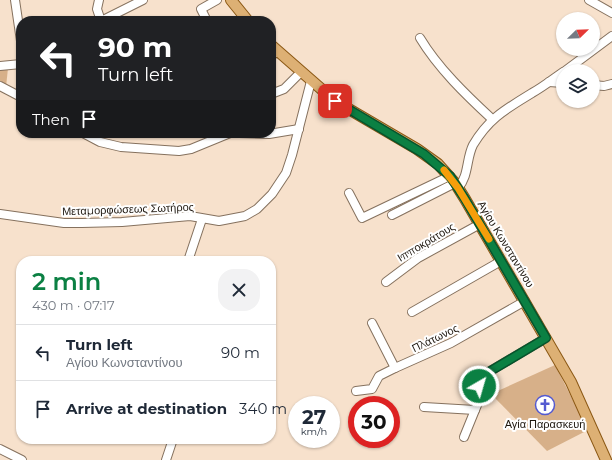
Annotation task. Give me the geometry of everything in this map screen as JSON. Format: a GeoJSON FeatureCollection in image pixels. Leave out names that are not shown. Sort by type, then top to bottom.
{"type":"FeatureCollection","features":[{"type":"Feature","properties":{"kind":"main road"},"geometry":{"type":"LineString","coordinates":[[231,0],[244,16]]}},
{"type":"Feature","properties":{"kind":"main road","name":"Αγίου Κωνσταντίνου"},"geometry":{"type":"LineString","coordinates":[[276,53],[302,72],[311,81],[351,112],[424,154],[454,183],[502,261],[579,397],[606,460]]}},
{"type":"Feature","properties":{"kind":"street"},"geometry":{"type":"LineString","coordinates":[[16,0],[18,16]]}},
{"type":"Feature","properties":{"kind":"street"},"geometry":{"type":"LineString","coordinates":[[99,0],[97,9],[99,16]]}},
{"type":"Feature","properties":{"kind":"street"},"geometry":{"type":"LineString","coordinates":[[111,16],[143,0]]}},
{"type":"Feature","properties":{"kind":"street"},"geometry":{"type":"LineString","coordinates":[[204,16],[201,9],[217,0]]}},
{"type":"Feature","properties":{"kind":"street"},"geometry":{"type":"LineString","coordinates":[[589,0],[612,13]]}},
{"type":"Feature","properties":{"kind":"street"},"geometry":{"type":"LineString","coordinates":[[575,64],[612,36]]}},
{"type":"Feature","properties":{"kind":"street"},"geometry":{"type":"LineString","coordinates":[[420,38],[439,63],[492,120]]}},
{"type":"Feature","properties":{"kind":"street"},"geometry":{"type":"LineString","coordinates":[[0,66],[16,64]]}},
{"type":"Feature","properties":{"kind":"street"},"geometry":{"type":"LineString","coordinates":[[276,92],[284,89],[302,72]]}},
{"type":"Feature","properties":{"kind":"street"},"geometry":{"type":"LineString","coordinates":[[349,193],[362,218],[465,179],[472,147],[492,120],[505,109],[556,77]]}},
{"type":"Feature","properties":{"kind":"street","name":"Μεταμορφώσεως Σωτήρος"},"geometry":{"type":"LineString","coordinates":[[0,214],[70,223],[114,223],[186,216],[213,222],[233,220],[245,216],[260,206],[277,188],[286,173],[311,81]]}},
{"type":"Feature","properties":{"kind":"street"},"geometry":{"type":"LineString","coordinates":[[549,82],[556,82]]}},
{"type":"Feature","properties":{"kind":"street"},"geometry":{"type":"LineString","coordinates":[[600,86],[612,84]]}},
{"type":"Feature","properties":{"kind":"street"},"geometry":{"type":"LineString","coordinates":[[0,86],[16,94]]}},
{"type":"Feature","properties":{"kind":"street"},"geometry":{"type":"LineString","coordinates":[[276,133],[299,129]]}},
{"type":"Feature","properties":{"kind":"street"},"geometry":{"type":"LineString","coordinates":[[103,138],[121,147],[179,151],[191,149],[218,138]]}},
{"type":"Feature","properties":{"kind":"street"},"geometry":{"type":"LineString","coordinates":[[392,215],[454,183]]}},
{"type":"Feature","properties":{"kind":"street"},"geometry":{"type":"LineString","coordinates":[[190,256],[202,219]]}},
{"type":"Feature","properties":{"kind":"street","name":"Ιπποκράτους"},"geometry":{"type":"LineString","coordinates":[[386,282],[418,258],[480,224]]}},
{"type":"Feature","properties":{"kind":"street"},"geometry":{"type":"LineString","coordinates":[[412,312],[502,261]]}},
{"type":"Feature","properties":{"kind":"street","name":"Πλάτωνος"},"geometry":{"type":"LineString","coordinates":[[356,392],[372,389],[379,376],[451,343],[525,301]]}},
{"type":"Feature","properties":{"kind":"street"},"geometry":{"type":"LineString","coordinates":[[372,323],[395,368]]}},
{"type":"Feature","properties":{"kind":"street"},"geometry":{"type":"LineString","coordinates":[[464,437],[480,398],[480,377],[546,338]]}},
{"type":"Feature","properties":{"kind":"street"},"geometry":{"type":"LineString","coordinates":[[424,407],[475,410]]}},
{"type":"Feature","properties":{"kind":"street"},"geometry":{"type":"LineString","coordinates":[[166,460],[171,444]]}},
{"type":"Feature","properties":{"kind":"street"},"geometry":{"type":"LineString","coordinates":[[0,449],[22,460]]}},
{"type":"Feature","properties":{"kind":"shaded area"},"geometry":{"type":"Polygon","coordinates":[[[8,68],[6,87],[0,84],[0,69],[8,68]]]}},
{"type":"Feature","properties":{"kind":"shaded area"},"geometry":{"type":"Polygon","coordinates":[[[555,365],[588,430],[547,451],[491,394],[555,365]]]}},
{"type":"Feature","properties":{"kind":"slow traffic"},"geometry":{"type":"LineString","coordinates":[[444,170],[455,183],[489,239]]}},
{"type":"Feature","properties":{"kind":"place","name":"Αγία Παρασκευή"},"geometry":{"type":"Point","coordinates":[545,405]}},
{"type":"Feature","properties":{"kind":"route"},"geometry":{"type":"LineString","coordinates":[[335,101],[369,123],[424,154],[438,164],[450,176],[480,224],[546,338],[480,377],[479,386]]}}]}
